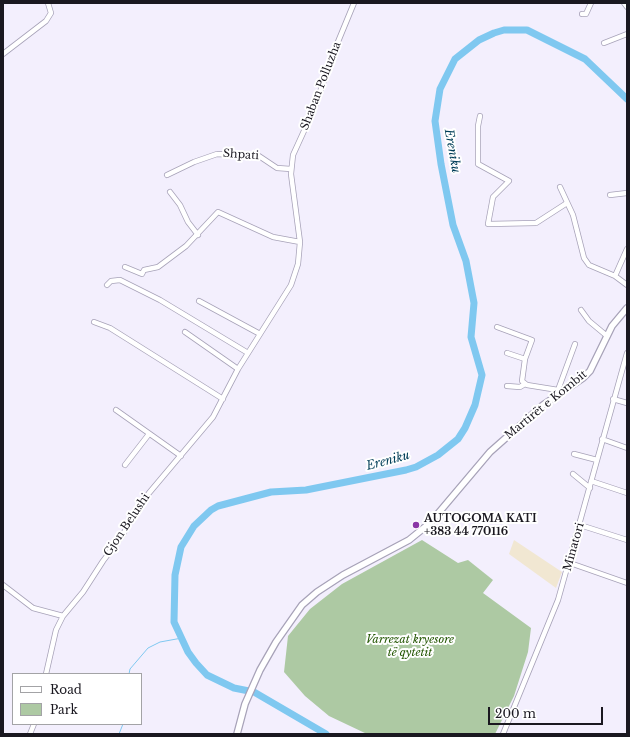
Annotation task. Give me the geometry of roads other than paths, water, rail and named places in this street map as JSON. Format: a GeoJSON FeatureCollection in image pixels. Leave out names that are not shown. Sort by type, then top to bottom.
{"type":"FeatureCollection","features":[{"type":"Feature","properties":{"kind":"main road","name":"Martirët e Kombit"},"geometry":{"type":"LineString","coordinates":[[237,734],[251,689],[260,670],[291,620],[309,599],[342,575],[409,540],[430,523],[490,452],[559,391],[583,378],[590,371],[620,315],[627,308]]}},
{"type":"Feature","properties":{"kind":"street"},"geometry":{"type":"LineString","coordinates":[[3,54],[46,21],[51,13],[48,3]]}},
{"type":"Feature","properties":{"kind":"street","name":"Shaban Polluzha"},"geometry":{"type":"LineString","coordinates":[[291,169],[297,144],[314,109],[335,49],[354,3]]}},
{"type":"Feature","properties":{"kind":"street"},"geometry":{"type":"LineString","coordinates":[[582,14],[586,14],[591,3]]}},
{"type":"Feature","properties":{"kind":"street"},"geometry":{"type":"LineString","coordinates":[[624,3],[627,7]]}},
{"type":"Feature","properties":{"kind":"street"},"geometry":{"type":"LineString","coordinates":[[604,43],[627,34]]}},
{"type":"Feature","properties":{"kind":"street"},"geometry":{"type":"LineString","coordinates":[[480,116],[478,126],[478,164],[510,182],[493,197],[488,224],[536,223],[567,203]]}},
{"type":"Feature","properties":{"kind":"street","name":"Shpati"},"geometry":{"type":"LineString","coordinates":[[167,175],[194,162],[217,154],[259,156],[278,168],[291,169]]}},
{"type":"Feature","properties":{"kind":"street","name":"Gjon Belushi"},"geometry":{"type":"LineString","coordinates":[[46,673],[56,630],[63,616],[83,592],[103,561],[122,536],[135,513],[149,493],[206,426],[223,399],[238,369],[291,285],[298,264],[300,242],[291,169]]}},
{"type":"Feature","properties":{"kind":"street"},"geometry":{"type":"LineString","coordinates":[[560,187],[573,215],[584,258],[589,265],[614,276],[627,285]]}},
{"type":"Feature","properties":{"kind":"street"},"geometry":{"type":"LineString","coordinates":[[170,192],[180,205],[188,222],[198,234]]}},
{"type":"Feature","properties":{"kind":"street"},"geometry":{"type":"LineString","coordinates":[[610,195],[627,193]]}},
{"type":"Feature","properties":{"kind":"street"},"geometry":{"type":"LineString","coordinates":[[125,267],[142,274],[144,270],[158,267],[198,234],[218,212],[273,237],[300,242]]}},
{"type":"Feature","properties":{"kind":"street"},"geometry":{"type":"LineString","coordinates":[[614,276],[627,249]]}},
{"type":"Feature","properties":{"kind":"street"},"geometry":{"type":"LineString","coordinates":[[107,285],[111,281],[120,280],[166,304],[248,353]]}},
{"type":"Feature","properties":{"kind":"street"},"geometry":{"type":"LineString","coordinates":[[199,301],[260,334]]}},
{"type":"Feature","properties":{"kind":"street"},"geometry":{"type":"LineString","coordinates":[[581,310],[590,321],[608,336]]}},
{"type":"Feature","properties":{"kind":"street"},"geometry":{"type":"LineString","coordinates":[[94,322],[110,328],[223,399]]}},
{"type":"Feature","properties":{"kind":"street"},"geometry":{"type":"LineString","coordinates":[[497,328],[532,340],[525,359],[522,379],[525,384]]}},
{"type":"Feature","properties":{"kind":"street"},"geometry":{"type":"LineString","coordinates":[[185,332],[238,369]]}},
{"type":"Feature","properties":{"kind":"street"},"geometry":{"type":"LineString","coordinates":[[507,386],[520,387],[525,384],[559,391],[575,344]]}},
{"type":"Feature","properties":{"kind":"street"},"geometry":{"type":"LineString","coordinates":[[507,354],[525,359]]}},
{"type":"Feature","properties":{"kind":"street","name":"Minatori"},"geometry":{"type":"LineString","coordinates":[[503,734],[548,627],[570,563],[602,439],[626,357]]}},
{"type":"Feature","properties":{"kind":"street"},"geometry":{"type":"LineString","coordinates":[[613,399],[627,403]]}},
{"type":"Feature","properties":{"kind":"street"},"geometry":{"type":"LineString","coordinates":[[116,410],[181,456]]}},
{"type":"Feature","properties":{"kind":"street"},"geometry":{"type":"LineString","coordinates":[[124,465],[149,434]]}},
{"type":"Feature","properties":{"kind":"street"},"geometry":{"type":"LineString","coordinates":[[602,439],[627,448]]}},
{"type":"Feature","properties":{"kind":"street"},"geometry":{"type":"LineString","coordinates":[[574,454],[597,460]]}},
{"type":"Feature","properties":{"kind":"street"},"geometry":{"type":"LineString","coordinates":[[573,474],[590,488]]}},
{"type":"Feature","properties":{"kind":"street"},"geometry":{"type":"LineString","coordinates":[[591,481],[627,493]]}},
{"type":"Feature","properties":{"kind":"street"},"geometry":{"type":"LineString","coordinates":[[580,524],[627,540]]}},
{"type":"Feature","properties":{"kind":"street"},"geometry":{"type":"LineString","coordinates":[[570,563],[627,583]]}},
{"type":"Feature","properties":{"kind":"street"},"geometry":{"type":"LineString","coordinates":[[3,585],[33,608],[63,616]]}},
{"type":"Feature","properties":{"kind":"waterway","name":"Ereniku"},"geometry":{"type":"LineString","coordinates":[[326,734],[254,692],[234,688],[207,675],[196,663],[188,652],[174,622],[175,575],[181,547],[194,526],[211,510],[218,506],[271,492],[306,490],[416,467],[438,455],[458,439],[465,428],[475,405],[482,375],[471,337],[474,303],[466,261],[453,225],[441,164],[435,121],[440,89],[455,59],[479,40],[494,33],[504,30],[527,30],[585,59],[627,99]]}},
{"type":"Feature","properties":{"kind":"waterway"},"geometry":{"type":"LineString","coordinates":[[129,673],[130,669],[148,648],[160,642],[182,638]]}},
{"type":"Feature","properties":{"kind":"waterway"},"geometry":{"type":"LineString","coordinates":[[119,734],[123,725]]}},
{"type":"Feature","properties":{"kind":"place","name":"AUTOGOMA KATI +383 44 770116"},"geometry":{"type":"Point","coordinates":[416,525]}},
{"type":"Feature","properties":{"kind":"park label","name":"Varrezat kryesore të qytetit"},"geometry":{"type":"Point","coordinates":[410,646]}}]}
